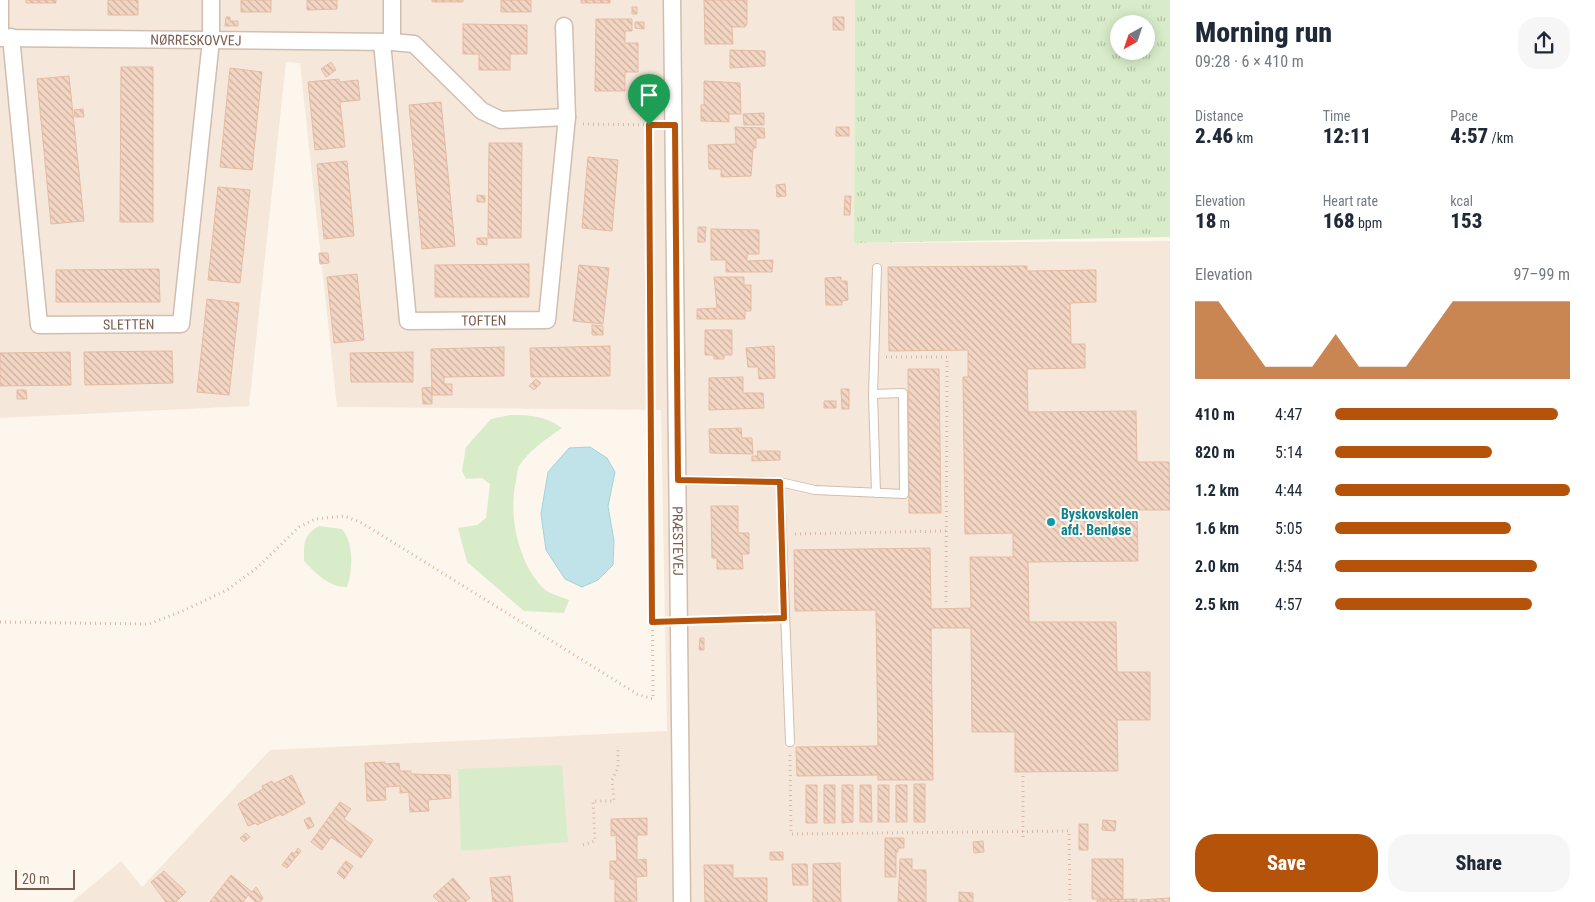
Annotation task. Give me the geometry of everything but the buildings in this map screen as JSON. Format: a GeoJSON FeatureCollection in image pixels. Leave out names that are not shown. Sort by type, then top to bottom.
{"type":"FeatureCollection","features":[{"type":"Feature","properties":{"kind":"street","name":"SLETTEN"},"geometry":{"type":"LineString","coordinates":[[0,0],[39,324],[181,324],[211,40],[211,0]]}},
{"type":"Feature","properties":{"kind":"street"},"geometry":{"type":"LineString","coordinates":[[387,42],[392,0]]}},
{"type":"Feature","properties":{"kind":"street","name":"PRÆSTEVEJ"},"geometry":{"type":"LineString","coordinates":[[672,0],[675,125],[682,902]]}},
{"type":"Feature","properties":{"kind":"street","name":"TOFTEN"},"geometry":{"type":"LineString","coordinates":[[387,42],[408,321],[547,320],[567,117],[564,26]]}},
{"type":"Feature","properties":{"kind":"street","name":"NØRRESKOVVEJ"},"geometry":{"type":"LineString","coordinates":[[5,38],[387,42],[414,44],[482,111],[501,120],[567,117]]}},
{"type":"Feature","properties":{"kind":"lane"},"geometry":{"type":"LineString","coordinates":[[876,493],[873,357],[877,268]]}},
{"type":"Feature","properties":{"kind":"lane"},"geometry":{"type":"LineString","coordinates":[[678,480],[780,482],[815,490],[904,494],[903,393],[873,394]]}},
{"type":"Feature","properties":{"kind":"lane"},"geometry":{"type":"LineString","coordinates":[[780,482],[790,742]]}},
{"type":"Feature","properties":{"kind":"path"},"geometry":{"type":"LineString","coordinates":[[567,117],[582,124],[675,125]]}},
{"type":"Feature","properties":{"kind":"path"},"geometry":{"type":"LineString","coordinates":[[0,622],[149,624],[185,610],[227,590],[258,567],[299,527],[315,519],[344,516],[362,523],[637,694],[653,699],[649,125]]}},
{"type":"Feature","properties":{"kind":"path"},"geometry":{"type":"LineString","coordinates":[[873,357],[947,357],[946,603]]}},
{"type":"Feature","properties":{"kind":"path"},"geometry":{"type":"LineString","coordinates":[[782,534],[946,531]]}},
{"type":"Feature","properties":{"kind":"path"},"geometry":{"type":"LineString","coordinates":[[652,622],[784,618]]}},
{"type":"Feature","properties":{"kind":"path"},"geometry":{"type":"LineString","coordinates":[[790,742],[792,834],[1069,831],[1070,902]]}},
{"type":"Feature","properties":{"kind":"path"},"geometry":{"type":"LineString","coordinates":[[583,845],[595,841],[593,801],[614,801],[612,780],[618,768],[618,746]]}},
{"type":"Feature","properties":{"kind":"path"},"geometry":{"type":"LineString","coordinates":[[1023,776],[1023,838]]}},
{"type":"Feature","properties":{"kind":"shaded area"},"geometry":{"type":"Polygon","coordinates":[[[0,0],[855,0],[854,243],[1170,241],[1170,902],[72,902],[121,861],[142,887],[270,750],[667,731],[661,410],[337,407],[300,63],[286,62],[249,406],[0,418],[0,0]]]}},
{"type":"Feature","properties":{"kind":"green space"},"geometry":{"type":"Polygon","coordinates":[[[855,0],[1170,0],[1170,237],[854,243],[855,0]]]}},
{"type":"Feature","properties":{"kind":"green space"},"geometry":{"type":"Polygon","coordinates":[[[510,415],[538,417],[562,428],[533,450],[519,466],[513,509],[517,538],[528,566],[544,589],[569,600],[564,613],[524,611],[467,562],[458,528],[477,525],[486,518],[490,484],[482,478],[466,479],[462,471],[466,447],[491,419],[510,415]]]}},
{"type":"Feature","properties":{"kind":"green space"},"geometry":{"type":"Polygon","coordinates":[[[319,526],[342,529],[346,535],[351,557],[347,587],[328,582],[304,561],[307,537],[319,526]]]}},
{"type":"Feature","properties":{"kind":"green space"},"geometry":{"type":"Polygon","coordinates":[[[562,765],[568,842],[461,851],[458,769],[562,765]]]}},
{"type":"Feature","properties":{"kind":"water"},"geometry":{"type":"Polygon","coordinates":[[[590,447],[607,458],[615,472],[608,506],[614,541],[613,565],[598,580],[582,587],[565,579],[546,550],[541,514],[548,472],[569,448],[590,447]]]}},
{"type":"Feature","properties":{"kind":"place","name":"Byskovskolen afd. Benløse"},"geometry":{"type":"Point","coordinates":[1051,522]}},
{"type":"Feature","properties":{"kind":"route"},"geometry":{"type":"LineString","coordinates":[[649,125],[675,125],[678,480],[780,482],[784,618],[652,622],[649,125]]}}]}
